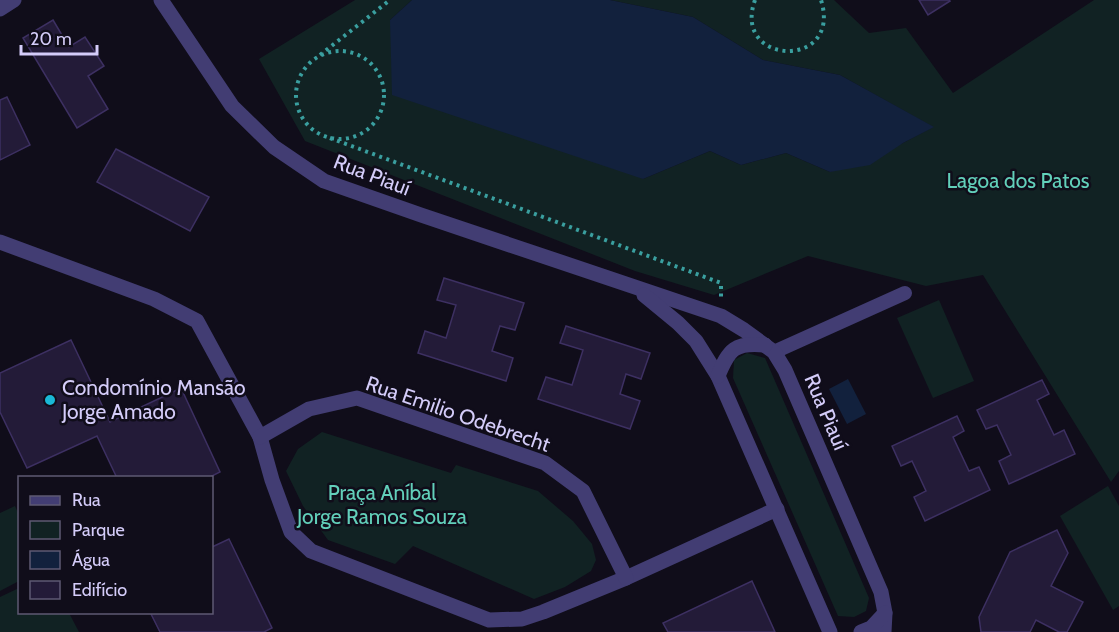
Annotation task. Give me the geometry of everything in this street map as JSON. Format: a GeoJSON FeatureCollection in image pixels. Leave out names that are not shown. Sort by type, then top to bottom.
{"type":"FeatureCollection","features":[{"type":"Feature","properties":{"kind":"street"},"geometry":{"type":"LineString","coordinates":[[0,9],[14,0]]}},
{"type":"Feature","properties":{"kind":"street","name":"Rua Piauí"},"geometry":{"type":"LineString","coordinates":[[161,0],[232,106],[274,147],[324,181],[637,289],[700,308],[721,316],[769,349],[785,370],[881,592],[885,613],[884,632]]}},
{"type":"Feature","properties":{"kind":"street"},"geometry":{"type":"LineString","coordinates":[[0,242],[154,299],[197,321],[260,437],[272,480],[291,532],[311,551],[489,620],[522,618],[543,612],[626,578],[777,509]]}},
{"type":"Feature","properties":{"kind":"street","name":"Rua Piauí"},"geometry":{"type":"LineString","coordinates":[[637,289],[696,341],[718,375],[830,630]]}},
{"type":"Feature","properties":{"kind":"street"},"geometry":{"type":"LineString","coordinates":[[718,375],[727,356],[738,347],[752,344],[769,349]]}},
{"type":"Feature","properties":{"kind":"street","name":"Rua Emilio Odebrecht"},"geometry":{"type":"LineString","coordinates":[[260,437],[309,409],[357,398],[544,463],[583,491],[626,578]]}},
{"type":"Feature","properties":{"kind":"street"},"geometry":{"type":"LineString","coordinates":[[861,632],[871,628],[885,613]]}},
{"type":"Feature","properties":{"kind":"street"},"geometry":{"type":"LineString","coordinates":[[830,630],[846,632]]}},
{"type":"Feature","properties":{"kind":"lane"},"geometry":{"type":"LineString","coordinates":[[769,349],[905,293]]}},
{"type":"Feature","properties":{"kind":"path"},"geometry":{"type":"LineString","coordinates":[[390,0],[305,69],[298,82],[296,96],[299,110],[306,123],[316,132],[330,138],[721,283],[721,316]]}},
{"type":"Feature","properties":{"kind":"path"},"geometry":{"type":"LineString","coordinates":[[755,0],[752,8],[755,31],[771,48],[783,52],[806,47],[821,32],[824,21],[821,0]]}},
{"type":"Feature","properties":{"kind":"path"},"geometry":{"type":"LineString","coordinates":[[315,59],[328,53],[342,51],[357,55],[369,62],[378,74],[383,87],[383,101],[379,115],[371,126],[359,135],[330,138]]}},
{"type":"Feature","properties":{"kind":"green space","name":"Lagoa dos Patos"},"geometry":{"type":"Polygon","coordinates":[[[355,0],[412,0],[390,20],[643,179],[710,151],[741,165],[786,153],[830,172],[903,143],[933,127],[840,75],[763,60],[693,17],[610,0],[834,0],[869,33],[906,28],[953,93],[1094,0],[1119,0],[1119,471],[1111,482],[983,275],[926,286],[808,256],[714,295],[635,271],[305,141],[259,59],[355,0]]]}},
{"type":"Feature","properties":{"kind":"green space"},"geometry":{"type":"Polygon","coordinates":[[[939,300],[974,381],[933,398],[897,318],[939,300]]]}},
{"type":"Feature","properties":{"kind":"green space"},"geometry":{"type":"Polygon","coordinates":[[[747,353],[765,358],[869,598],[866,611],[854,617],[838,616],[733,378],[734,360],[747,353]]]}},
{"type":"Feature","properties":{"kind":"green space","name":"Praça Aníbal Jorge Ramos Souza"},"geometry":{"type":"Polygon","coordinates":[[[322,432],[451,473],[456,465],[538,491],[573,521],[592,544],[596,560],[591,571],[565,587],[534,599],[413,546],[395,564],[328,540],[303,506],[286,471],[298,449],[322,432]]]}},
{"type":"Feature","properties":{"kind":"green space"},"geometry":{"type":"Polygon","coordinates":[[[1108,486],[1119,506],[1119,606],[1113,610],[1060,516],[1108,486]]]}},
{"type":"Feature","properties":{"kind":"green space"},"geometry":{"type":"Polygon","coordinates":[[[15,506],[18,513],[18,582],[0,591],[0,513],[15,506]]]}},
{"type":"Feature","properties":{"kind":"green space"},"geometry":{"type":"Polygon","coordinates":[[[18,588],[18,614],[70,614],[79,632],[0,632],[0,597],[18,588]]]}},
{"type":"Feature","properties":{"kind":"water"},"geometry":{"type":"Polygon","coordinates":[[[412,0],[610,0],[693,17],[763,60],[840,75],[934,127],[903,143],[870,165],[830,172],[786,153],[741,165],[710,151],[643,179],[392,95],[390,20],[412,0]]]}},
{"type":"Feature","properties":{"kind":"water"},"geometry":{"type":"Polygon","coordinates":[[[848,379],[866,414],[847,424],[829,389],[848,379]]]}},
{"type":"Feature","properties":{"kind":"building"},"geometry":{"type":"Polygon","coordinates":[[[919,0],[949,0],[950,1],[928,15],[919,0]]]}},
{"type":"Feature","properties":{"kind":"building"},"geometry":{"type":"Polygon","coordinates":[[[53,20],[69,47],[85,37],[104,66],[88,76],[108,109],[77,128],[23,38],[53,20]]]}},
{"type":"Feature","properties":{"kind":"building"},"geometry":{"type":"Polygon","coordinates":[[[7,97],[30,145],[0,160],[0,100],[7,97]]]}},
{"type":"Feature","properties":{"kind":"building"},"geometry":{"type":"Polygon","coordinates":[[[116,149],[209,197],[190,231],[97,182],[116,149]]]}},
{"type":"Feature","properties":{"kind":"building"},"geometry":{"type":"Polygon","coordinates":[[[444,278],[524,303],[515,330],[500,326],[492,351],[513,358],[506,381],[418,353],[425,331],[446,338],[456,305],[437,300],[444,278]]]}},
{"type":"Feature","properties":{"kind":"building"},"geometry":{"type":"Polygon","coordinates":[[[566,326],[650,353],[641,379],[626,374],[620,394],[640,401],[630,429],[538,399],[546,377],[572,385],[583,350],[560,343],[566,326]]]}},
{"type":"Feature","properties":{"kind":"building","name":"Condomínio Mansão Jorge Amado"},"geometry":{"type":"Polygon","coordinates":[[[71,340],[110,422],[181,388],[220,472],[212,476],[116,476],[97,436],[27,468],[0,412],[0,373],[71,340]]]}},
{"type":"Feature","properties":{"kind":"building"},"geometry":{"type":"Polygon","coordinates":[[[1042,380],[1049,394],[1037,400],[1054,435],[1064,430],[1075,454],[1009,484],[999,461],[1011,455],[997,425],[986,429],[977,410],[1042,380]]]}},
{"type":"Feature","properties":{"kind":"building"},"geometry":{"type":"Polygon","coordinates":[[[957,416],[964,431],[953,437],[969,471],[979,467],[990,490],[925,521],[914,497],[926,491],[912,461],[901,466],[892,446],[957,416]]]}},
{"type":"Feature","properties":{"kind":"building"},"geometry":{"type":"Polygon","coordinates":[[[1057,530],[1068,553],[1051,586],[1083,602],[1067,632],[1059,632],[1036,620],[1030,632],[981,632],[979,617],[1010,552],[1057,530]]]}},
{"type":"Feature","properties":{"kind":"building"},"geometry":{"type":"Polygon","coordinates":[[[229,539],[272,628],[264,632],[160,632],[151,614],[213,614],[213,547],[229,539]]]}},
{"type":"Feature","properties":{"kind":"building"},"geometry":{"type":"Polygon","coordinates":[[[752,581],[775,632],[668,632],[663,623],[752,581]]]}},
{"type":"Feature","properties":{"kind":"place","name":"Condomínio Mansão Jorge Amado"},"geometry":{"type":"Point","coordinates":[50,400]}}]}
